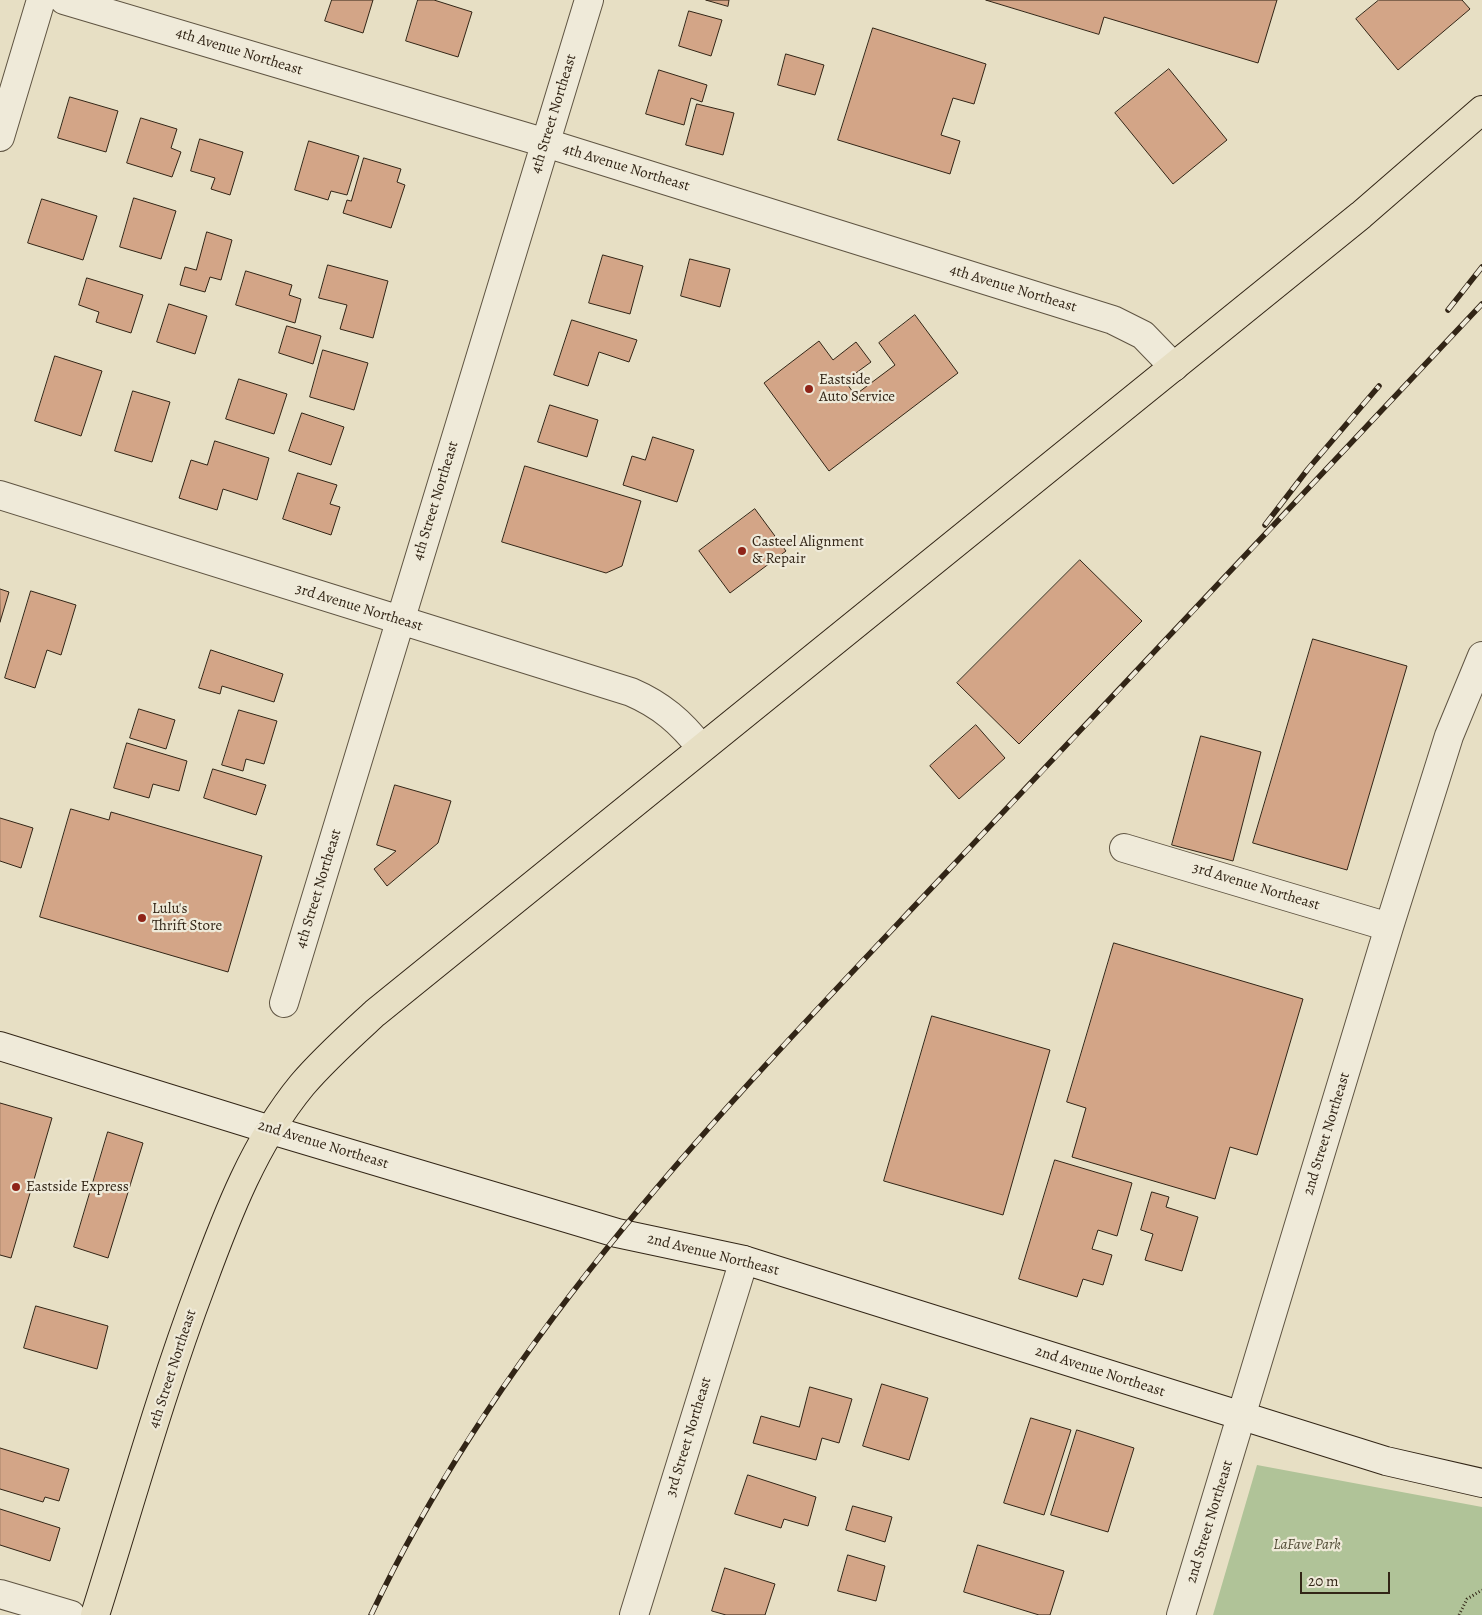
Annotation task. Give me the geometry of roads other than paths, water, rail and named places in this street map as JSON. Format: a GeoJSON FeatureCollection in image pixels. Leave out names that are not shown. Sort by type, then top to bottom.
{"type":"FeatureCollection","features":[{"type":"Feature","properties":{"kind":"main road","name":"4th Street Northeast"},"geometry":{"type":"LineString","coordinates":[[95,1615],[178,1347],[217,1242],[243,1183],[271,1130],[302,1086],[332,1052],[375,1013],[1361,215],[1482,110]]}},
{"type":"Feature","properties":{"kind":"street"},"geometry":{"type":"LineString","coordinates":[[0,137],[41,0]]}},
{"type":"Feature","properties":{"kind":"street","name":"4th Avenue Northeast"},"geometry":{"type":"LineString","coordinates":[[64,0],[546,143],[1113,320],[1143,335],[1174,367]]}},
{"type":"Feature","properties":{"kind":"street","name":"4th Street Northeast"},"geometry":{"type":"LineString","coordinates":[[284,1003],[589,0]]}},
{"type":"Feature","properties":{"kind":"street","name":"3rd Avenue Northeast"},"geometry":{"type":"LineString","coordinates":[[0,495],[631,692],[653,702],[669,713],[687,729],[701,748]]}},
{"type":"Feature","properties":{"kind":"street","name":"2nd Street Northeast"},"geometry":{"type":"LineString","coordinates":[[1181,1615],[1389,926],[1449,736],[1482,656]]}},
{"type":"Feature","properties":{"kind":"street","name":"3rd Avenue Northeast"},"geometry":{"type":"LineString","coordinates":[[1124,848],[1389,926]]}},
{"type":"Feature","properties":{"kind":"street","name":"2nd Avenue Northeast"},"geometry":{"type":"LineString","coordinates":[[0,1046],[271,1130],[617,1233],[744,1260],[1386,1461],[1482,1483]]}},
{"type":"Feature","properties":{"kind":"street","name":"3rd Street Northeast"},"geometry":{"type":"LineString","coordinates":[[634,1615],[744,1260]]}},
{"type":"Feature","properties":{"kind":"street"},"geometry":{"type":"LineString","coordinates":[[0,1594],[70,1615]]}},
{"type":"Feature","properties":{"kind":"railway"},"geometry":{"type":"LineString","coordinates":[[1448,310],[1482,267]]}},
{"type":"Feature","properties":{"kind":"railway"},"geometry":{"type":"LineString","coordinates":[[371,1615],[425,1511],[487,1411],[554,1316],[626,1224],[702,1136],[861,963],[1482,304]]}},
{"type":"Feature","properties":{"kind":"railway"},"geometry":{"type":"LineString","coordinates":[[1265,525],[1308,469],[1379,386]]}},
{"type":"Feature","properties":{"kind":"place","name":"Eastside Auto Service"},"geometry":{"type":"Point","coordinates":[809,389]}},
{"type":"Feature","properties":{"kind":"place","name":"Casteel Alignment & Repair"},"geometry":{"type":"Point","coordinates":[742,551]}},
{"type":"Feature","properties":{"kind":"place","name":"Lulu's Thrift Store"},"geometry":{"type":"Point","coordinates":[142,918]}},
{"type":"Feature","properties":{"kind":"place","name":"Eastside Express"},"geometry":{"type":"Point","coordinates":[16,1187]}},
{"type":"Feature","properties":{"kind":"park label","name":"LaFave Park"},"geometry":{"type":"Point","coordinates":[1307,1545]}}]}
